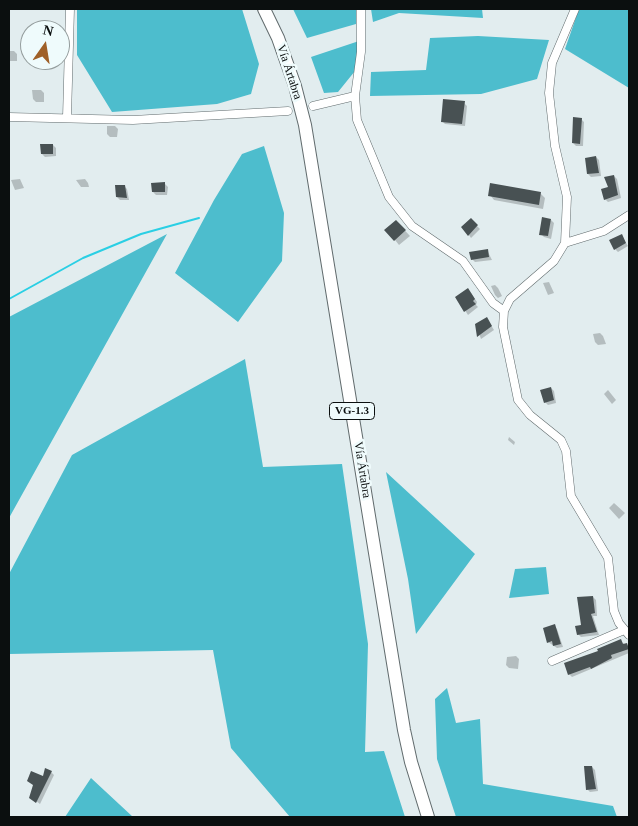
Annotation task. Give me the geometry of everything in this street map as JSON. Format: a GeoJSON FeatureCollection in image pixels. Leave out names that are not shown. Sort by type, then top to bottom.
{"type":"FeatureCollection","features":[{"type":"Feature","properties":{"kind":"highway","name":"Vía Ártabra"},"geometry":{"type":"LineString","coordinates":[[264,9],[278,38],[295,86],[305,125],[404,730],[411,762],[428,817]]}},
{"type":"Feature","properties":{"kind":"street"},"geometry":{"type":"LineString","coordinates":[[67,118],[70,9]]}},
{"type":"Feature","properties":{"kind":"street"},"geometry":{"type":"LineString","coordinates":[[362,9],[362,52],[355,96],[359,128],[394,205],[412,226],[463,261],[493,303],[504,311]]}},
{"type":"Feature","properties":{"kind":"street"},"geometry":{"type":"LineString","coordinates":[[552,661],[626,632],[614,612],[608,558],[571,496],[566,451],[554,433],[530,415],[518,400],[503,327],[504,311],[515,294],[554,261],[565,243],[567,197],[555,146],[548,93],[552,63],[575,9]]}},
{"type":"Feature","properties":{"kind":"street"},"geometry":{"type":"LineString","coordinates":[[313,106],[355,96]]}},
{"type":"Feature","properties":{"kind":"street"},"geometry":{"type":"LineString","coordinates":[[9,117],[133,120],[288,111]]}},
{"type":"Feature","properties":{"kind":"street"},"geometry":{"type":"LineString","coordinates":[[565,243],[604,231],[629,215]]}},
{"type":"Feature","properties":{"kind":"shaded area"},"geometry":{"type":"Polygon","coordinates":[[[77,9],[242,9],[259,64],[251,94],[217,104],[112,112],[77,55],[77,9]]]}},
{"type":"Feature","properties":{"kind":"shaded area"},"geometry":{"type":"Polygon","coordinates":[[[293,9],[356,9],[356,24],[307,38],[293,9]]]}},
{"type":"Feature","properties":{"kind":"shaded area"},"geometry":{"type":"Polygon","coordinates":[[[371,9],[482,9],[483,18],[399,13],[373,22],[371,9]]]}},
{"type":"Feature","properties":{"kind":"shaded area"},"geometry":{"type":"Polygon","coordinates":[[[579,9],[629,9],[629,88],[565,49],[579,9]]]}},
{"type":"Feature","properties":{"kind":"shaded area"},"geometry":{"type":"Polygon","coordinates":[[[478,36],[549,40],[537,79],[481,94],[370,96],[371,72],[426,70],[430,38],[478,36]]]}},
{"type":"Feature","properties":{"kind":"shaded area"},"geometry":{"type":"Polygon","coordinates":[[[359,41],[355,71],[338,92],[324,93],[311,57],[359,41]]]}},
{"type":"Feature","properties":{"kind":"shaded area"},"geometry":{"type":"Polygon","coordinates":[[[264,146],[284,213],[282,261],[238,322],[175,273],[214,200],[242,154],[264,146]]]}},
{"type":"Feature","properties":{"kind":"shaded area"},"geometry":{"type":"Polygon","coordinates":[[[167,234],[9,518],[9,317],[167,234]]]}},
{"type":"Feature","properties":{"kind":"shaded area"},"geometry":{"type":"Polygon","coordinates":[[[245,359],[263,467],[342,464],[368,644],[365,752],[384,751],[405,817],[290,817],[231,748],[213,650],[9,654],[9,574],[72,455],[245,359]]]}},
{"type":"Feature","properties":{"kind":"shaded area"},"geometry":{"type":"Polygon","coordinates":[[[386,472],[475,554],[416,634],[408,579],[386,472]]]}},
{"type":"Feature","properties":{"kind":"shaded area"},"geometry":{"type":"Polygon","coordinates":[[[546,567],[549,594],[509,598],[515,569],[546,567]]]}},
{"type":"Feature","properties":{"kind":"shaded area"},"geometry":{"type":"Polygon","coordinates":[[[447,688],[456,723],[480,719],[483,784],[613,806],[617,817],[456,817],[437,759],[435,699],[447,688]]]}},
{"type":"Feature","properties":{"kind":"shaded area"},"geometry":{"type":"Polygon","coordinates":[[[91,778],[133,817],[65,817],[91,778]]]}},
{"type":"Feature","properties":{"kind":"building"},"geometry":{"type":"Polygon","coordinates":[[[443,99],[465,101],[462,124],[441,122],[443,99]]]}},
{"type":"Feature","properties":{"kind":"building"},"geometry":{"type":"Polygon","coordinates":[[[573,117],[582,118],[580,144],[572,143],[573,117]]]}},
{"type":"Feature","properties":{"kind":"building"},"geometry":{"type":"Polygon","coordinates":[[[40,144],[53,144],[53,154],[41,154],[40,144]]]}},
{"type":"Feature","properties":{"kind":"building"},"geometry":{"type":"Polygon","coordinates":[[[596,156],[599,173],[587,174],[585,158],[596,156]]]}},
{"type":"Feature","properties":{"kind":"building"},"geometry":{"type":"Polygon","coordinates":[[[614,175],[618,195],[604,200],[601,189],[608,187],[604,177],[614,175]]]}},
{"type":"Feature","properties":{"kind":"building"},"geometry":{"type":"Polygon","coordinates":[[[165,182],[165,192],[152,192],[151,183],[165,182]]]}},
{"type":"Feature","properties":{"kind":"building"},"geometry":{"type":"Polygon","coordinates":[[[490,183],[541,192],[539,205],[488,196],[490,183]]]}},
{"type":"Feature","properties":{"kind":"building"},"geometry":{"type":"Polygon","coordinates":[[[115,185],[125,185],[127,198],[116,197],[115,185]]]}},
{"type":"Feature","properties":{"kind":"building"},"geometry":{"type":"Polygon","coordinates":[[[542,217],[551,219],[548,236],[539,235],[542,217]]]}},
{"type":"Feature","properties":{"kind":"building"},"geometry":{"type":"Polygon","coordinates":[[[471,218],[478,225],[468,236],[461,227],[471,218]]]}},
{"type":"Feature","properties":{"kind":"building"},"geometry":{"type":"Polygon","coordinates":[[[396,220],[406,230],[394,241],[384,230],[396,220]]]}},
{"type":"Feature","properties":{"kind":"building"},"geometry":{"type":"Polygon","coordinates":[[[622,234],[626,243],[614,250],[609,240],[622,234]]]}},
{"type":"Feature","properties":{"kind":"building"},"geometry":{"type":"Polygon","coordinates":[[[488,249],[489,257],[471,260],[469,252],[488,249]]]}},
{"type":"Feature","properties":{"kind":"building"},"geometry":{"type":"Polygon","coordinates":[[[468,288],[476,304],[464,312],[455,297],[468,288]]]}},
{"type":"Feature","properties":{"kind":"building"},"geometry":{"type":"Polygon","coordinates":[[[487,317],[492,326],[477,337],[475,324],[487,317]]]}},
{"type":"Feature","properties":{"kind":"building"},"geometry":{"type":"Polygon","coordinates":[[[551,387],[554,400],[544,403],[540,390],[551,387]]]}},
{"type":"Feature","properties":{"kind":"building"},"geometry":{"type":"Polygon","coordinates":[[[593,596],[595,613],[591,614],[597,632],[577,635],[575,626],[581,625],[577,597],[593,596]]]}},
{"type":"Feature","properties":{"kind":"building"},"geometry":{"type":"Polygon","coordinates":[[[555,624],[561,644],[553,646],[552,641],[547,643],[543,628],[555,624]]]}},
{"type":"Feature","properties":{"kind":"building"},"geometry":{"type":"Polygon","coordinates":[[[621,639],[623,644],[627,643],[629,649],[611,655],[612,658],[591,669],[590,667],[568,675],[564,663],[598,651],[597,649],[621,639]]]}},
{"type":"Feature","properties":{"kind":"building"},"geometry":{"type":"Polygon","coordinates":[[[584,766],[592,766],[596,789],[586,790],[584,766]]]}},
{"type":"Feature","properties":{"kind":"building"},"geometry":{"type":"Polygon","coordinates":[[[45,768],[52,771],[36,803],[29,798],[33,785],[27,781],[31,771],[43,776],[45,768]]]}},
{"type":"Feature","properties":{"kind":"waterway"},"geometry":{"type":"LineString","coordinates":[[9,299],[83,258],[141,234],[199,218]]}}]}
